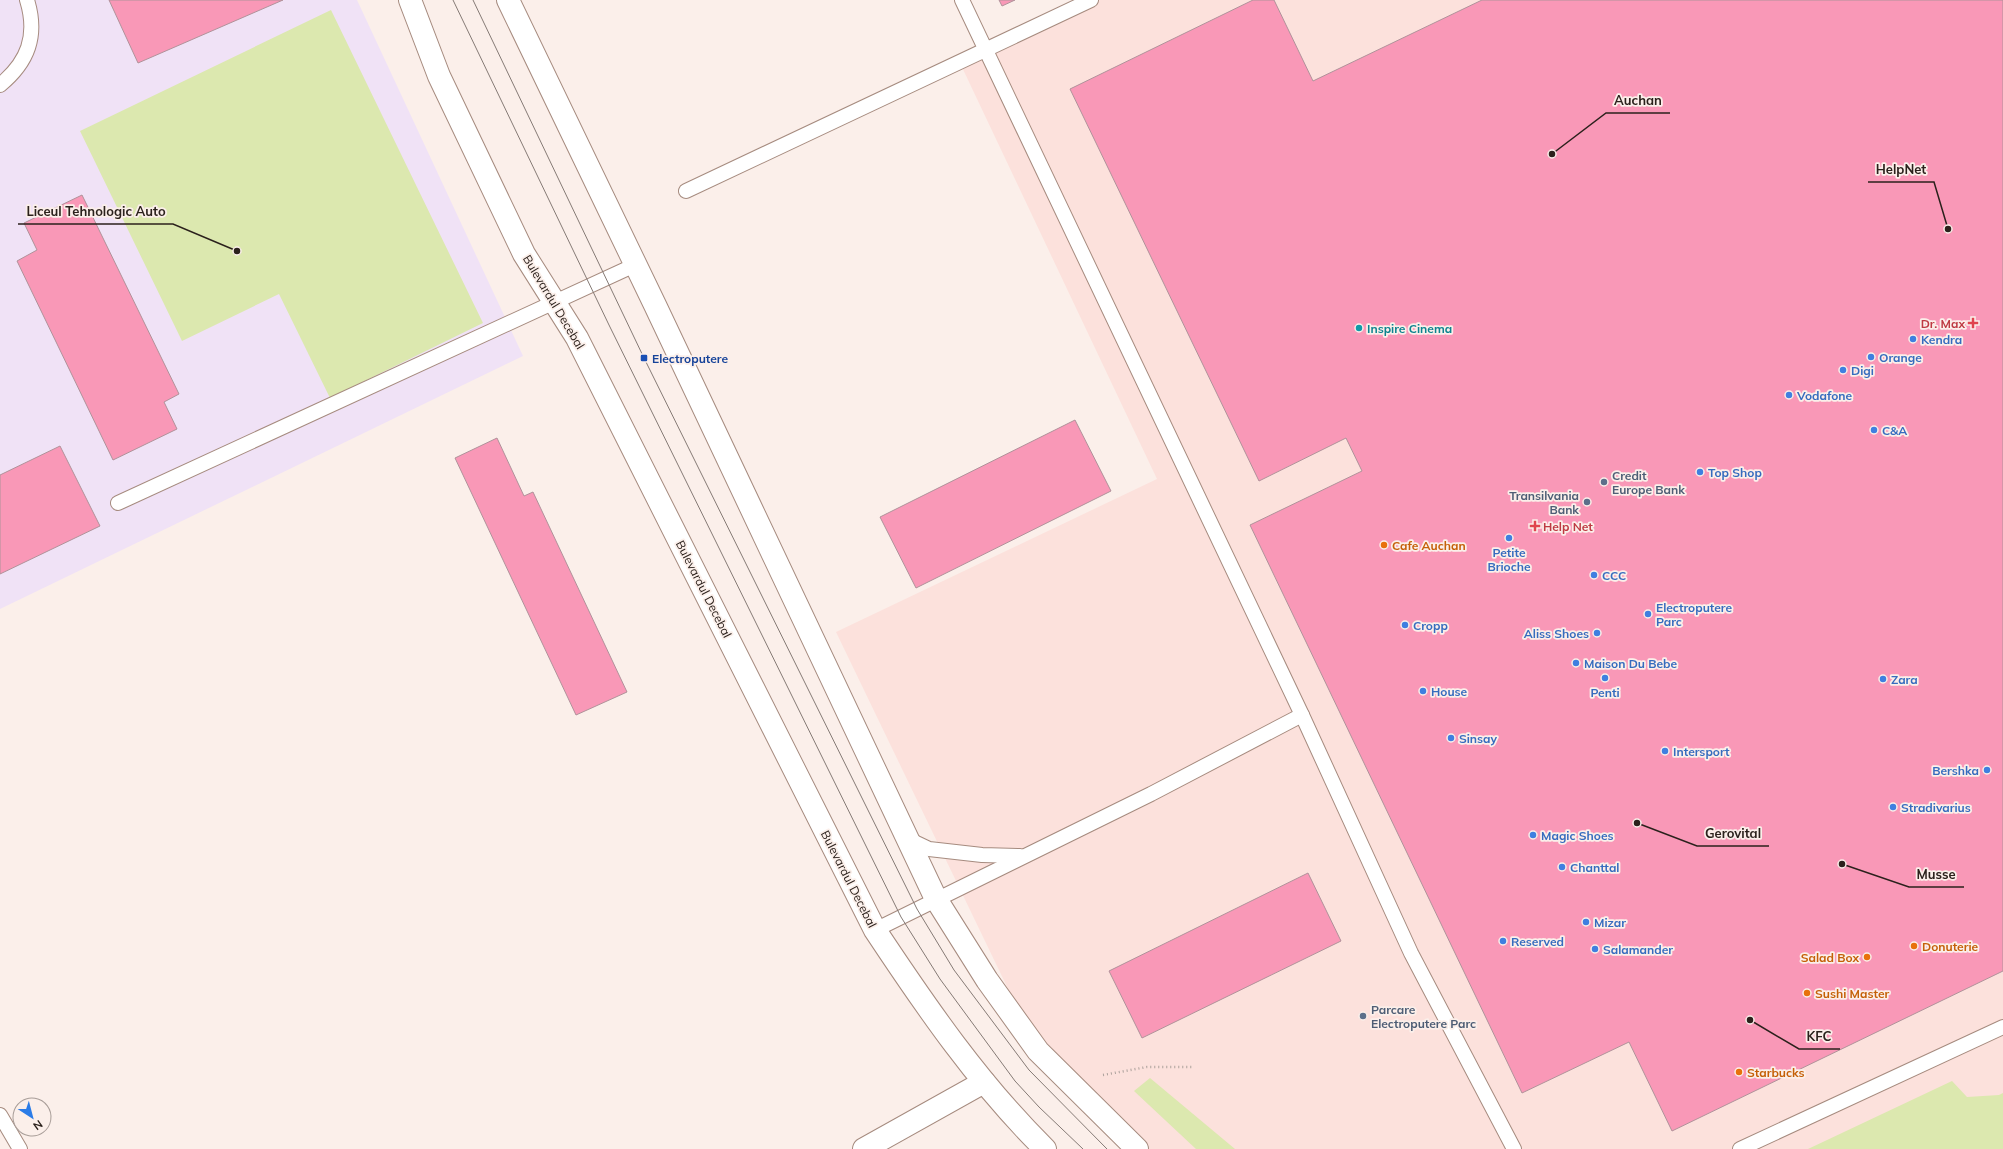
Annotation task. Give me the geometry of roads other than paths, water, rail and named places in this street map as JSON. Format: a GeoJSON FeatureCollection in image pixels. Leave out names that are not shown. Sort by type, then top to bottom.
{"type":"FeatureCollection","features":[{"type":"Feature","properties":{"kind":"main road","name":"Bulevardul Decebal"},"geometry":{"type":"LineString","coordinates":[[410,0],[439,76],[510,226],[524,254],[577,338],[875,930],[916,993],[984,1082],[1020,1124],[1045,1149]]}},
{"type":"Feature","properties":{"kind":"main road"},"geometry":{"type":"LineString","coordinates":[[508,0],[936,899],[991,987],[1038,1051],[1137,1149]]}},
{"type":"Feature","properties":{"kind":"main road"},"geometry":{"type":"LineString","coordinates":[[864,1149],[984,1082]]}},
{"type":"Feature","properties":{"kind":"lane"},"geometry":{"type":"LineString","coordinates":[[0,86],[16,72],[30,46],[32,15],[27,0]]}},
{"type":"Feature","properties":{"kind":"lane"},"geometry":{"type":"LineString","coordinates":[[962,0],[1302,715],[1411,953],[1514,1149]]}},
{"type":"Feature","properties":{"kind":"lane"},"geometry":{"type":"LineString","coordinates":[[686,191],[1091,0]]}},
{"type":"Feature","properties":{"kind":"lane"},"geometry":{"type":"LineString","coordinates":[[118,503],[635,264]]}},
{"type":"Feature","properties":{"kind":"lane"},"geometry":{"type":"LineString","coordinates":[[875,930],[1151,794],[1302,715]]}},
{"type":"Feature","properties":{"kind":"lane"},"geometry":{"type":"LineString","coordinates":[[908,839],[929,849],[982,855],[1023,856]]}},
{"type":"Feature","properties":{"kind":"lane"},"geometry":{"type":"LineString","coordinates":[[1740,1149],[2003,1027]]}},
{"type":"Feature","properties":{"kind":"lane"},"geometry":{"type":"LineString","coordinates":[[0,1115],[20,1149]]}},
{"type":"Feature","properties":{"kind":"tram line"},"geometry":{"type":"LineString","coordinates":[[453,0],[609,325],[901,917],[940,979],[1015,1081],[1039,1107],[1083,1149]]}},
{"type":"Feature","properties":{"kind":"tram line"},"geometry":{"type":"LineString","coordinates":[[473,0],[644,358],[917,909],[954,970],[1029,1070],[1107,1149]]}},
{"type":"Feature","properties":{"kind":"place","name":"Auchan"},"geometry":{"type":"Point","coordinates":[1552,154]}},
{"type":"Feature","properties":{"kind":"place","name":"HelpNet"},"geometry":{"type":"Point","coordinates":[1948,229]}},
{"type":"Feature","properties":{"kind":"place","name":"Liceul Tehnologic Auto"},"geometry":{"type":"Point","coordinates":[237,251]}},
{"type":"Feature","properties":{"kind":"place","name":"Dr. Max"},"geometry":{"type":"Point","coordinates":[1973,323]}},
{"type":"Feature","properties":{"kind":"place","name":"Inspire Cinema"},"geometry":{"type":"Point","coordinates":[1359,328]}},
{"type":"Feature","properties":{"kind":"place","name":"Kendra"},"geometry":{"type":"Point","coordinates":[1913,339]}},
{"type":"Feature","properties":{"kind":"place","name":"Orange"},"geometry":{"type":"Point","coordinates":[1871,357]}},
{"type":"Feature","properties":{"kind":"place","name":"Electroputere"},"geometry":{"type":"Point","coordinates":[644,358]}},
{"type":"Feature","properties":{"kind":"place","name":"Digi"},"geometry":{"type":"Point","coordinates":[1843,370]}},
{"type":"Feature","properties":{"kind":"place","name":"Vodafone"},"geometry":{"type":"Point","coordinates":[1789,395]}},
{"type":"Feature","properties":{"kind":"place","name":"C&A"},"geometry":{"type":"Point","coordinates":[1874,430]}},
{"type":"Feature","properties":{"kind":"place","name":"Top Shop"},"geometry":{"type":"Point","coordinates":[1700,472]}},
{"type":"Feature","properties":{"kind":"place","name":"Credit Europe Bank"},"geometry":{"type":"Point","coordinates":[1604,482]}},
{"type":"Feature","properties":{"kind":"place","name":"Transilvania Bank"},"geometry":{"type":"Point","coordinates":[1587,502]}},
{"type":"Feature","properties":{"kind":"place","name":"Help Net"},"geometry":{"type":"Point","coordinates":[1535,526]}},
{"type":"Feature","properties":{"kind":"place","name":"Petite Brioche"},"geometry":{"type":"Point","coordinates":[1509,538]}},
{"type":"Feature","properties":{"kind":"place","name":"Cafe Auchan"},"geometry":{"type":"Point","coordinates":[1384,545]}},
{"type":"Feature","properties":{"kind":"place","name":"CCC"},"geometry":{"type":"Point","coordinates":[1594,575]}},
{"type":"Feature","properties":{"kind":"place","name":"Electroputere Parc"},"geometry":{"type":"Point","coordinates":[1648,614]}},
{"type":"Feature","properties":{"kind":"place","name":"Cropp"},"geometry":{"type":"Point","coordinates":[1405,625]}},
{"type":"Feature","properties":{"kind":"place","name":"Aliss Shoes"},"geometry":{"type":"Point","coordinates":[1597,633]}},
{"type":"Feature","properties":{"kind":"place","name":"Maison Du Bebe"},"geometry":{"type":"Point","coordinates":[1576,663]}},
{"type":"Feature","properties":{"kind":"place","name":"Penti"},"geometry":{"type":"Point","coordinates":[1605,678]}},
{"type":"Feature","properties":{"kind":"place","name":"Zara"},"geometry":{"type":"Point","coordinates":[1883,679]}},
{"type":"Feature","properties":{"kind":"place","name":"House"},"geometry":{"type":"Point","coordinates":[1423,691]}},
{"type":"Feature","properties":{"kind":"place","name":"Sinsay"},"geometry":{"type":"Point","coordinates":[1451,738]}},
{"type":"Feature","properties":{"kind":"place","name":"Intersport"},"geometry":{"type":"Point","coordinates":[1665,751]}},
{"type":"Feature","properties":{"kind":"place","name":"Bershka"},"geometry":{"type":"Point","coordinates":[1987,770]}},
{"type":"Feature","properties":{"kind":"place","name":"Stradivarius"},"geometry":{"type":"Point","coordinates":[1893,807]}},
{"type":"Feature","properties":{"kind":"place","name":"Gerovital"},"geometry":{"type":"Point","coordinates":[1637,823]}},
{"type":"Feature","properties":{"kind":"place","name":"Magic Shoes"},"geometry":{"type":"Point","coordinates":[1533,835]}},
{"type":"Feature","properties":{"kind":"place","name":"Musse"},"geometry":{"type":"Point","coordinates":[1842,864]}},
{"type":"Feature","properties":{"kind":"place","name":"Chanttal"},"geometry":{"type":"Point","coordinates":[1562,867]}},
{"type":"Feature","properties":{"kind":"place","name":"Mizar"},"geometry":{"type":"Point","coordinates":[1586,922]}},
{"type":"Feature","properties":{"kind":"place","name":"Reserved"},"geometry":{"type":"Point","coordinates":[1503,941]}},
{"type":"Feature","properties":{"kind":"place","name":"Donuterie"},"geometry":{"type":"Point","coordinates":[1914,946]}},
{"type":"Feature","properties":{"kind":"place","name":"Salamander"},"geometry":{"type":"Point","coordinates":[1595,949]}},
{"type":"Feature","properties":{"kind":"place","name":"Salad Box"},"geometry":{"type":"Point","coordinates":[1867,957]}},
{"type":"Feature","properties":{"kind":"place","name":"Sushi Master"},"geometry":{"type":"Point","coordinates":[1807,993]}},
{"type":"Feature","properties":{"kind":"place","name":"Parcare Electroputere Parc"},"geometry":{"type":"Point","coordinates":[1363,1016]}},
{"type":"Feature","properties":{"kind":"place","name":"KFC"},"geometry":{"type":"Point","coordinates":[1750,1020]}},
{"type":"Feature","properties":{"kind":"place","name":"Starbucks"},"geometry":{"type":"Point","coordinates":[1739,1072]}}]}
